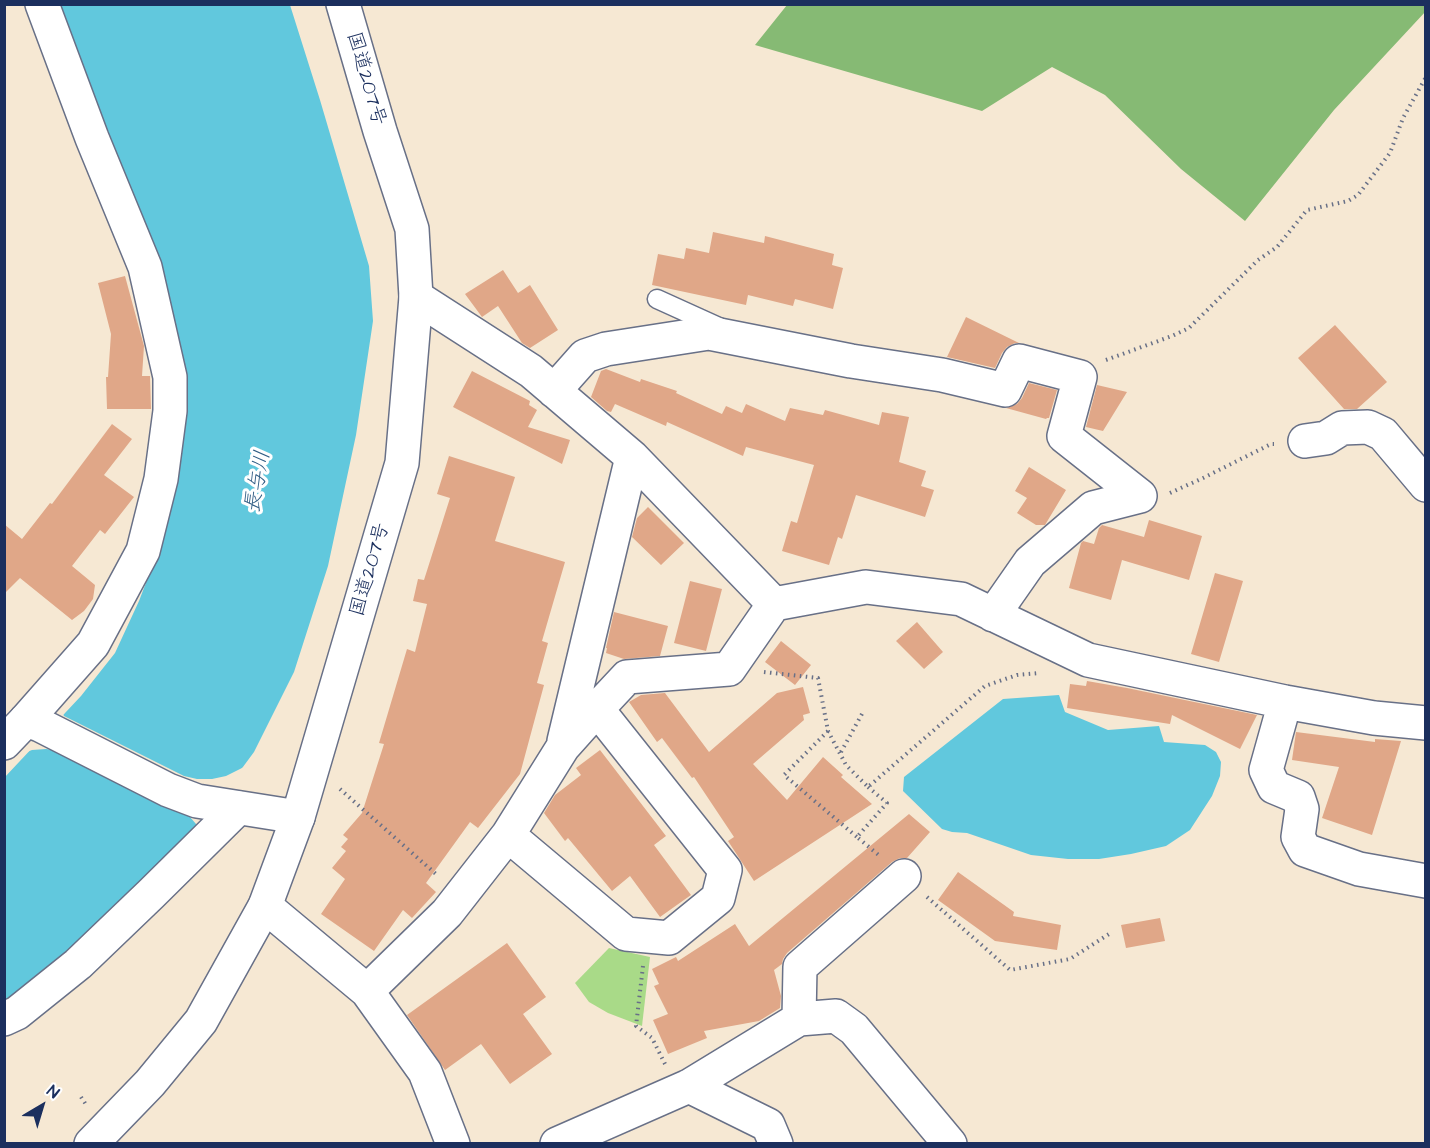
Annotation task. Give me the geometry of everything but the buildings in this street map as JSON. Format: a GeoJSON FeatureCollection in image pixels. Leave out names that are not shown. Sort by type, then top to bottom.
{"type":"FeatureCollection","features":[{"type":"Feature","properties":{"kind":"main road"},"geometry":{"type":"LineString","coordinates":[[42,4],[92,138],[145,267],[170,377],[170,411],[161,479],[143,550],[93,644],[24,729],[197,801],[298,818]]}},
{"type":"Feature","properties":{"kind":"main road","name":"国道207号"},"geometry":{"type":"LineString","coordinates":[[92,1143],[150,1083],[201,1021],[266,906],[298,818],[402,463],[416,297],[412,229],[380,131],[343,4]]}},
{"type":"Feature","properties":{"kind":"main road"},"geometry":{"type":"LineString","coordinates":[[416,297],[531,371],[632,457],[774,604]]}},
{"type":"Feature","properties":{"kind":"main road"},"geometry":{"type":"LineString","coordinates":[[554,391],[585,356],[606,349],[709,333],[851,361],[942,375],[1005,390],[1019,361],[1080,376],[1064,436],[1140,496]]}},
{"type":"Feature","properties":{"kind":"main road"},"geometry":{"type":"LineString","coordinates":[[1305,441],[1326,438],[1342,428],[1368,427],[1383,434],[1425,485]]}},
{"type":"Feature","properties":{"kind":"main road"},"geometry":{"type":"LineString","coordinates":[[563,747],[632,457]]}},
{"type":"Feature","properties":{"kind":"main road"},"geometry":{"type":"LineString","coordinates":[[993,615],[1030,562],[1093,508],[1140,496]]}},
{"type":"Feature","properties":{"kind":"main road"},"geometry":{"type":"LineString","coordinates":[[367,991],[447,913],[508,835],[563,747],[627,677],[729,669],[774,604],[866,587],[961,599],[1088,660],[1285,702],[1374,718],[1425,723]]}},
{"type":"Feature","properties":{"kind":"main road"},"geometry":{"type":"LineString","coordinates":[[1285,702],[1266,770],[1274,787],[1298,797],[1302,808],[1298,837],[1305,850],[1359,869],[1425,881]]}},
{"type":"Feature","properties":{"kind":"main road"},"geometry":{"type":"LineString","coordinates":[[508,835],[626,934],[669,938],[718,898],[725,870],[597,709]]}},
{"type":"Feature","properties":{"kind":"main road"},"geometry":{"type":"LineString","coordinates":[[4,1019],[16,1013],[78,964],[151,894],[228,806]]}},
{"type":"Feature","properties":{"kind":"main road"},"geometry":{"type":"LineString","coordinates":[[799,1019],[800,967],[904,876]]}},
{"type":"Feature","properties":{"kind":"main road"},"geometry":{"type":"LineString","coordinates":[[266,906],[367,991],[425,1072],[453,1143]]}},
{"type":"Feature","properties":{"kind":"main road"},"geometry":{"type":"LineString","coordinates":[[557,1143],[682,1088],[799,1019],[836,1016],[854,1029],[950,1143]]}},
{"type":"Feature","properties":{"kind":"main road"},"geometry":{"type":"LineString","coordinates":[[682,1088],[768,1125],[776,1143]]}},
{"type":"Feature","properties":{"kind":"lane"},"geometry":{"type":"LineString","coordinates":[[657,299],[750,341]]}},
{"type":"Feature","properties":{"kind":"path"},"geometry":{"type":"LineString","coordinates":[[1080,376],[1092,365],[1189,328],[1258,260],[1277,247],[1307,210],[1348,201],[1358,195],[1390,153],[1403,118],[1425,77]]}},
{"type":"Feature","properties":{"kind":"path"},"geometry":{"type":"LineString","coordinates":[[1140,496],[1158,498],[1271,444],[1305,441]]}},
{"type":"Feature","properties":{"kind":"path"},"geometry":{"type":"LineString","coordinates":[[729,669],[818,678],[828,731],[846,765],[867,787],[887,803],[857,837]]}},
{"type":"Feature","properties":{"kind":"path"},"geometry":{"type":"LineString","coordinates":[[867,787],[986,686],[1017,675],[1040,672]]}},
{"type":"Feature","properties":{"kind":"path"},"geometry":{"type":"LineString","coordinates":[[841,753],[863,711]]}},
{"type":"Feature","properties":{"kind":"path"},"geometry":{"type":"LineString","coordinates":[[828,731],[784,775],[904,876],[1010,970],[1070,959],[1109,934]]}},
{"type":"Feature","properties":{"kind":"path"},"geometry":{"type":"LineString","coordinates":[[313,766],[460,896]]}},
{"type":"Feature","properties":{"kind":"path"},"geometry":{"type":"LineString","coordinates":[[647,935],[636,1026],[652,1038],[682,1088]]}},
{"type":"Feature","properties":{"kind":"green space"},"geometry":{"type":"Polygon","coordinates":[[[1425,4],[1426,11],[1334,110],[1245,221],[1181,169],[1105,95],[1052,67],[982,111],[755,45],[787,5],[1425,4]]]}},
{"type":"Feature","properties":{"kind":"green space"},"geometry":{"type":"Polygon","coordinates":[[[609,948],[650,957],[642,1026],[608,1013],[589,1002],[575,983],[609,948]]]}},
{"type":"Feature","properties":{"kind":"water","name":"長与川"},"geometry":{"type":"Polygon","coordinates":[[[46,5],[290,5],[369,266],[373,321],[356,435],[328,566],[294,672],[254,752],[192,836],[92,934],[5,1006],[4,778],[81,696],[115,653],[139,601],[157,554],[181,379],[46,5]]]}},
{"type":"Feature","properties":{"kind":"water"},"geometry":{"type":"Polygon","coordinates":[[[1059,695],[1065,712],[1108,730],[1159,726],[1164,742],[1205,745],[1216,752],[1221,762],[1220,776],[1212,796],[1190,830],[1166,846],[1131,854],[1099,859],[1068,859],[1031,855],[967,833],[942,829],[903,791],[904,777],[1003,699],[1059,695]]]}},
{"type":"Feature","properties":{"kind":"pier"},"geometry":{"type":"Polygon","coordinates":[[[62,712],[64,716],[184,776],[212,779],[226,776],[244,767],[198,832],[196,824],[190,817],[63,751],[46,749],[24,753],[62,712]]]}}]}
